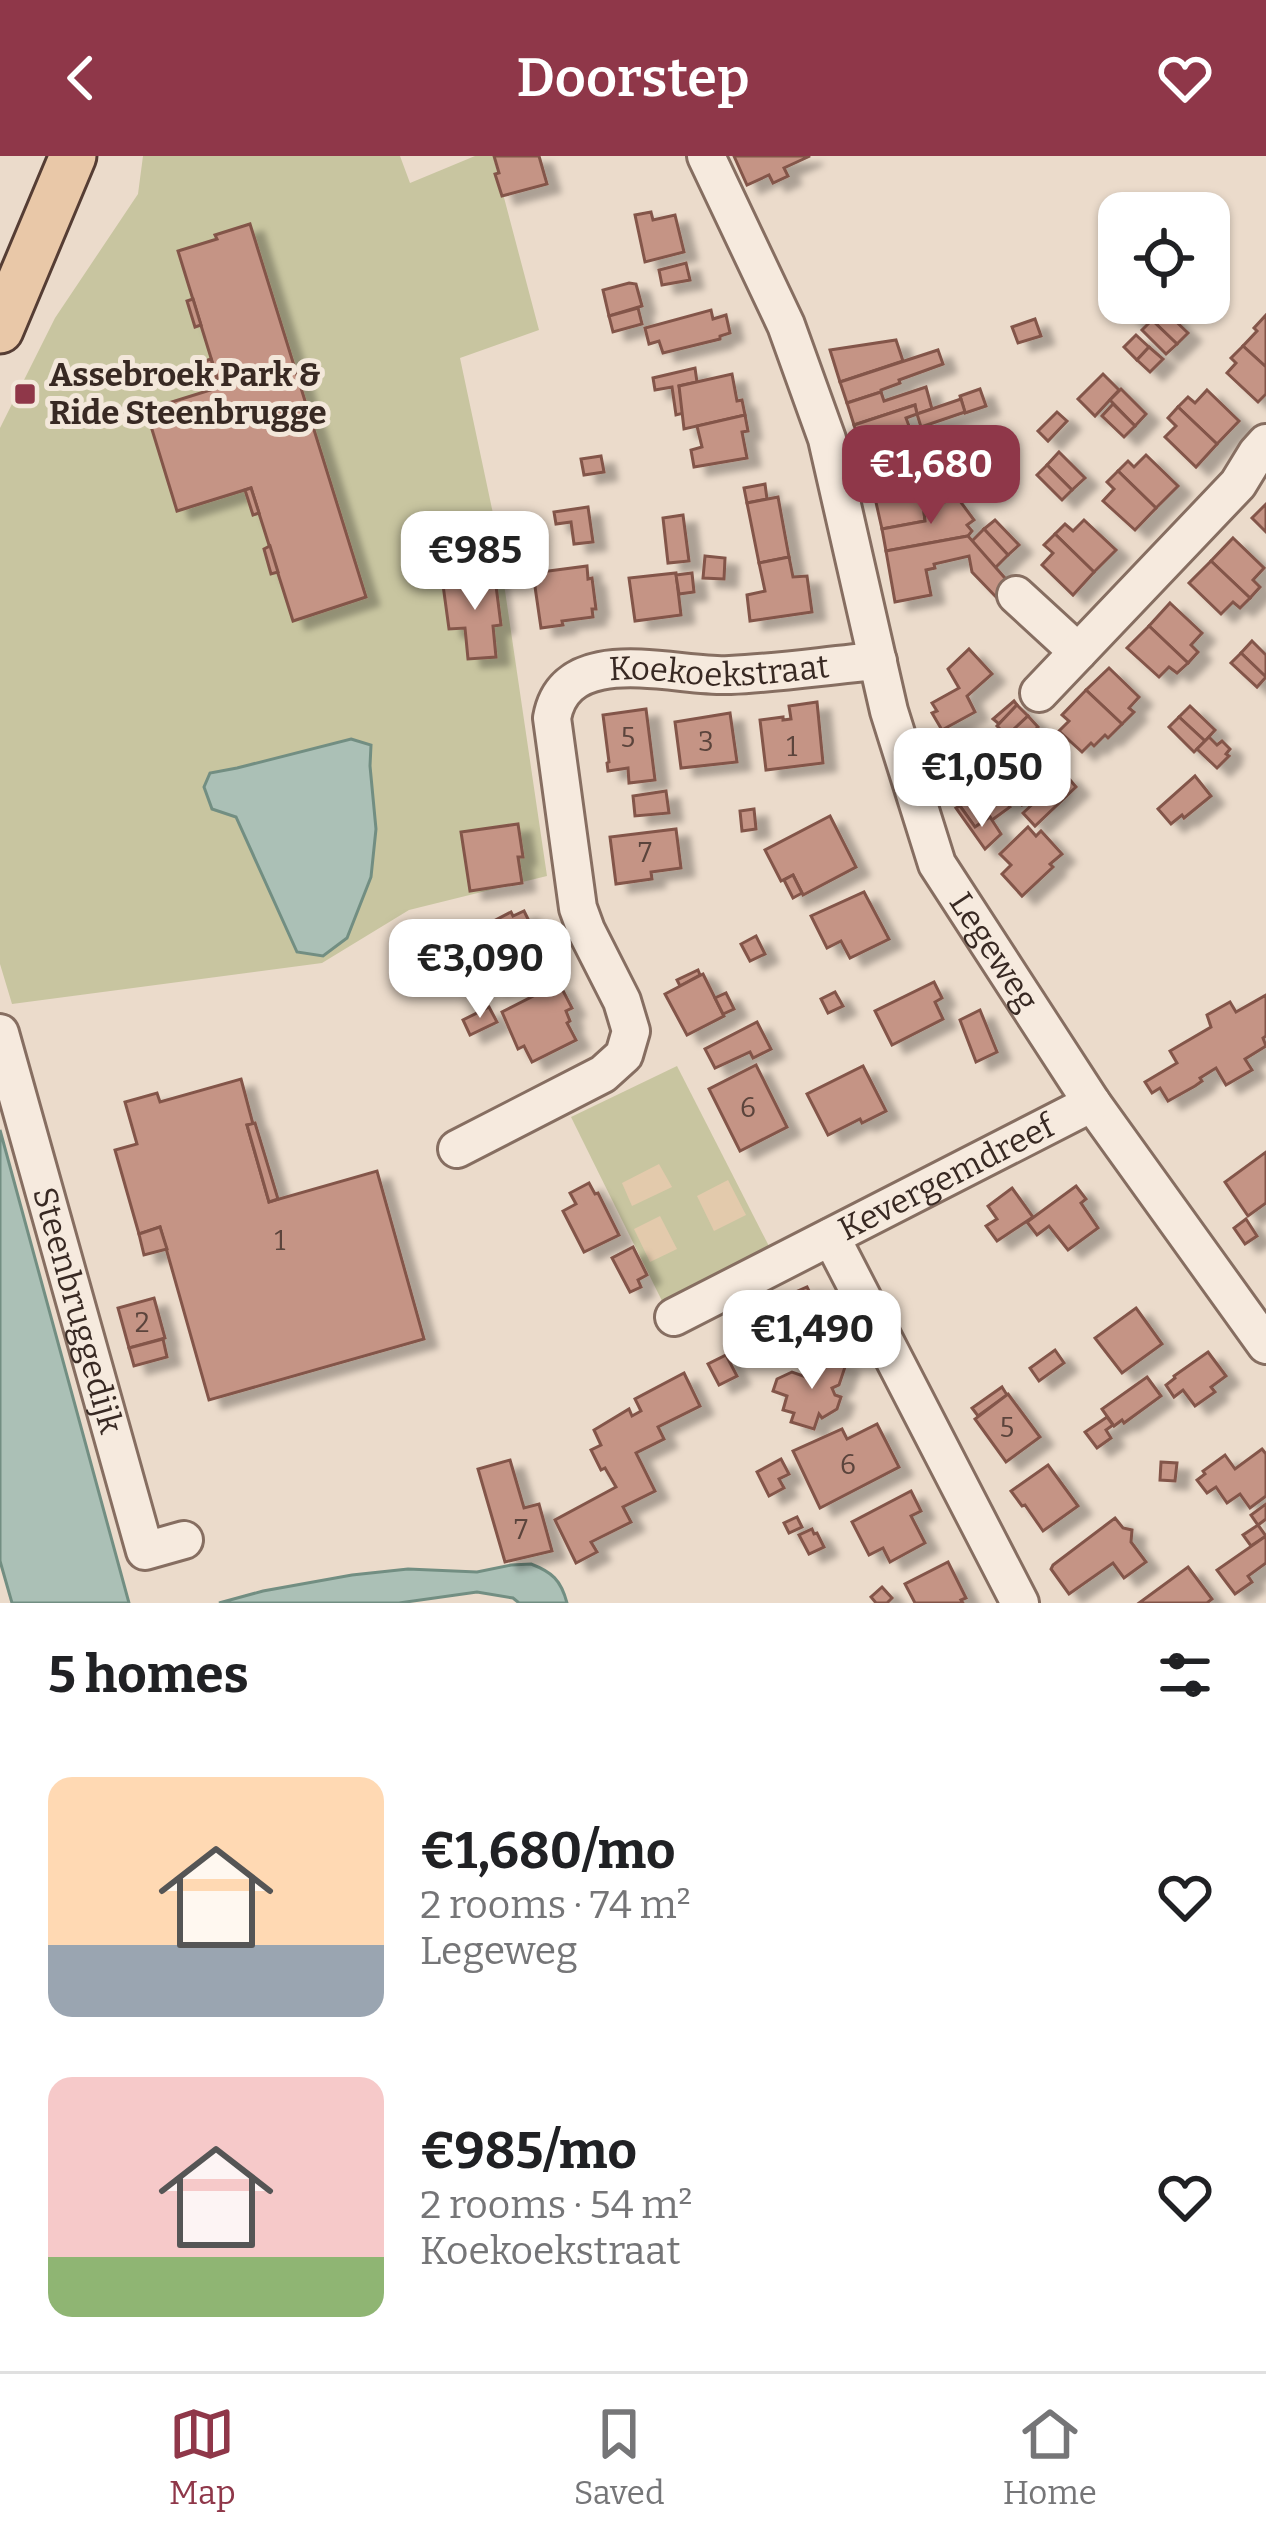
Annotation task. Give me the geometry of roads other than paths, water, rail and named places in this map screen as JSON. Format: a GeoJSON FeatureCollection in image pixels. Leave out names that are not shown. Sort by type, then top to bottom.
{"type":"FeatureCollection","features":[{"type":"Feature","properties":{"kind":"main road"},"geometry":{"type":"LineString","coordinates":[[19,287],[32,214],[51,156]]}},
{"type":"Feature","properties":{"kind":"main road"},"geometry":{"type":"LineString","coordinates":[[0,330],[73,156]]}},
{"type":"Feature","properties":{"kind":"main road"},"geometry":{"type":"LineString","coordinates":[[19,287],[67,229],[94,156]]}},
{"type":"Feature","properties":{"kind":"street","name":"Legeweg"},"geometry":{"type":"LineString","coordinates":[[706,156],[786,325],[827,440],[889,711],[938,865],[1092,1103],[1266,1345]]}},
{"type":"Feature","properties":{"kind":"street"},"geometry":{"type":"LineString","coordinates":[[1039,693],[1238,484],[1266,443]]}},
{"type":"Feature","properties":{"kind":"street"},"geometry":{"type":"LineString","coordinates":[[1016,595],[1078,652]]}},
{"type":"Feature","properties":{"kind":"street","name":"Koekoekstraat"},"geometry":{"type":"LineString","coordinates":[[457,1149],[604,1074],[628,1045],[628,1014],[586,930],[574,887],[552,718],[561,693],[589,674],[641,668],[734,675],[878,661]]}},
{"type":"Feature","properties":{"kind":"street","name":"Steenbruggedijk"},"geometry":{"type":"LineString","coordinates":[[0,1033],[146,1551],[184,1540]]}},
{"type":"Feature","properties":{"kind":"street","name":"Kevergemdreef"},"geometry":{"type":"LineString","coordinates":[[674,1317],[1092,1103]]}},
{"type":"Feature","properties":{"kind":"street"},"geometry":{"type":"LineString","coordinates":[[831,1237],[1020,1603]]}},
{"type":"Feature","properties":{"kind":"place","name":"Assebroek Park & Ride Steenbrugge"},"geometry":{"type":"Point","coordinates":[25,394]}}]}
